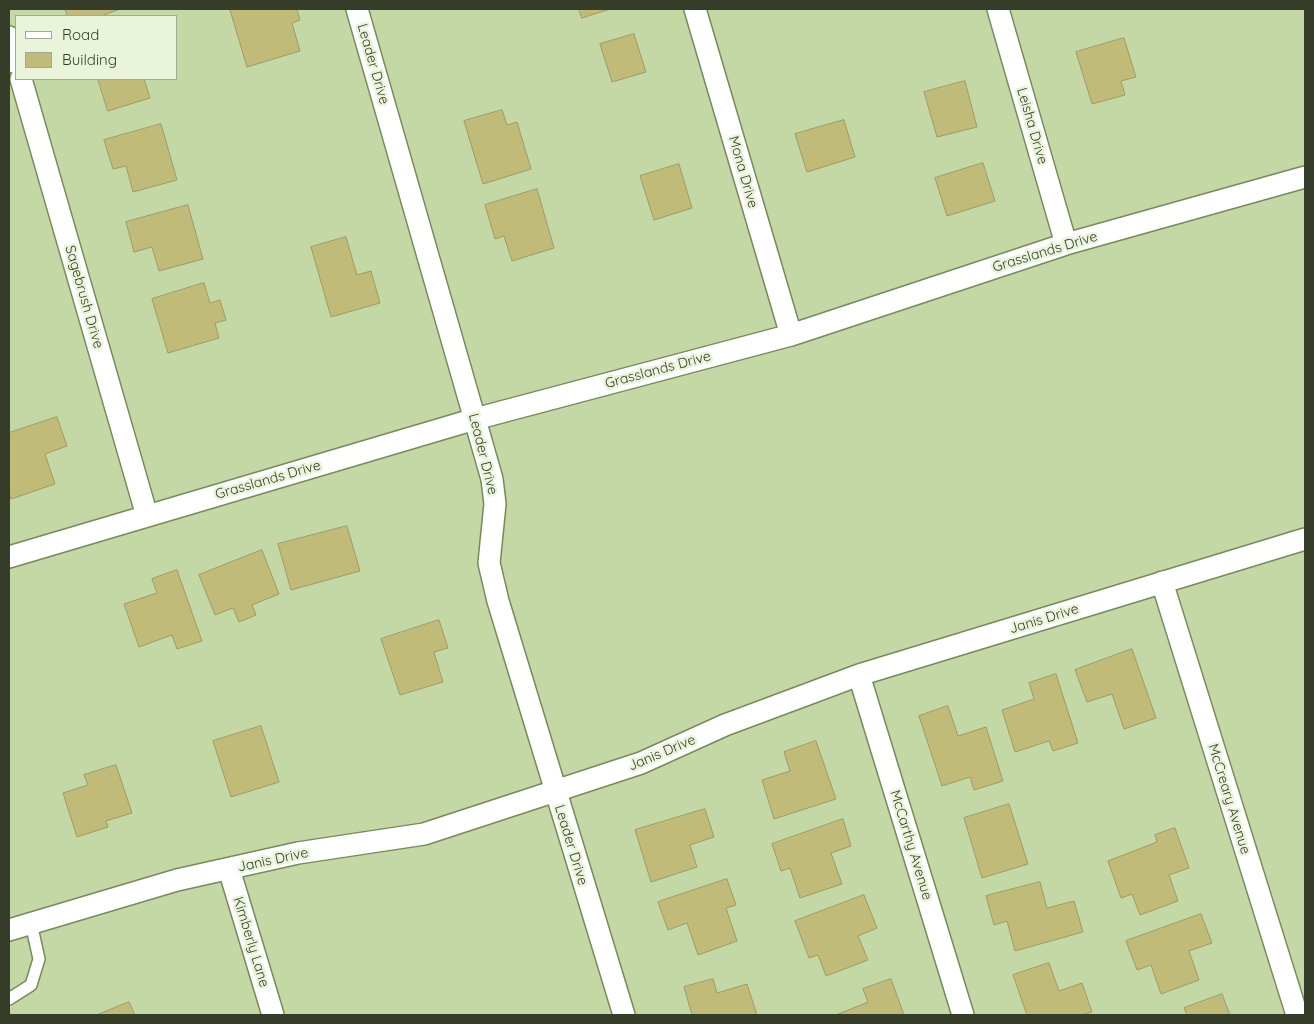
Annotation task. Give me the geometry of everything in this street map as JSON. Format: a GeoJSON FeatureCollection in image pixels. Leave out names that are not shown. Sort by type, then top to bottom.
{"type":"FeatureCollection","features":[{"type":"Feature","properties":{"kind":"street","name":"Leader Drive"},"geometry":{"type":"LineString","coordinates":[[357,9],[492,479],[496,504],[489,562],[498,601],[624,1015]]}},
{"type":"Feature","properties":{"kind":"street","name":"Mona Drive"},"geometry":{"type":"LineString","coordinates":[[695,9],[791,335]]}},
{"type":"Feature","properties":{"kind":"street","name":"Leisha Drive"},"geometry":{"type":"LineString","coordinates":[[998,9],[1066,244]]}},
{"type":"Feature","properties":{"kind":"street"},"geometry":{"type":"LineString","coordinates":[[9,37],[15,59]]}},
{"type":"Feature","properties":{"kind":"street","name":"Sagebrush Drive"},"geometry":{"type":"LineString","coordinates":[[21,80],[147,516]]}},
{"type":"Feature","properties":{"kind":"street","name":"Grasslands Drive"},"geometry":{"type":"LineString","coordinates":[[9,557],[475,419],[791,335],[1066,244],[1305,177]]}},
{"type":"Feature","properties":{"kind":"street","name":"Janis Drive"},"geometry":{"type":"LineString","coordinates":[[9,930],[177,880],[298,853],[424,834],[555,793],[641,763],[725,725],[859,675],[1305,540]]}},
{"type":"Feature","properties":{"kind":"street","name":"McCreary Avenue"},"geometry":{"type":"LineString","coordinates":[[1162,582],[1297,1015]]}},
{"type":"Feature","properties":{"kind":"street","name":"McCarthy Avenue"},"geometry":{"type":"LineString","coordinates":[[859,675],[963,1015]]}},
{"type":"Feature","properties":{"kind":"street","name":"Kimberly Lane"},"geometry":{"type":"LineString","coordinates":[[229,869],[273,1015]]}},
{"type":"Feature","properties":{"kind":"lane"},"geometry":{"type":"LineString","coordinates":[[9,999],[31,985],[39,959],[31,923]]}},
{"type":"Feature","properties":{"kind":"building"},"geometry":{"type":"Polygon","coordinates":[[[65,9],[120,9],[104,15],[68,15],[65,9]]]}},
{"type":"Feature","properties":{"kind":"building"},"geometry":{"type":"Polygon","coordinates":[[[297,9],[300,20],[292,23],[300,51],[247,67],[230,10],[297,9]]]}},
{"type":"Feature","properties":{"kind":"building"},"geometry":{"type":"Polygon","coordinates":[[[579,9],[610,9],[582,18],[579,9]]]}},
{"type":"Feature","properties":{"kind":"building"},"geometry":{"type":"Polygon","coordinates":[[[634,34],[646,72],[612,82],[600,44],[634,34]]]}},
{"type":"Feature","properties":{"kind":"building"},"geometry":{"type":"Polygon","coordinates":[[[1124,38],[1136,77],[1121,81],[1125,95],[1092,104],[1076,52],[1124,38]]]}},
{"type":"Feature","properties":{"kind":"building"},"geometry":{"type":"Polygon","coordinates":[[[98,80],[144,80],[150,98],[108,111],[98,80]]]}},
{"type":"Feature","properties":{"kind":"building"},"geometry":{"type":"Polygon","coordinates":[[[965,81],[977,127],[937,137],[924,92],[965,81]]]}},
{"type":"Feature","properties":{"kind":"building"},"geometry":{"type":"Polygon","coordinates":[[[502,110],[507,125],[517,122],[531,169],[483,184],[464,121],[502,110]]]}},
{"type":"Feature","properties":{"kind":"building"},"geometry":{"type":"Polygon","coordinates":[[[844,120],[855,157],[807,172],[795,134],[844,120]]]}},
{"type":"Feature","properties":{"kind":"building"},"geometry":{"type":"Polygon","coordinates":[[[161,124],[177,180],[133,192],[126,166],[113,169],[104,140],[161,124]]]}},
{"type":"Feature","properties":{"kind":"building"},"geometry":{"type":"Polygon","coordinates":[[[983,163],[995,201],[947,216],[935,178],[983,163]]]}},
{"type":"Feature","properties":{"kind":"building"},"geometry":{"type":"Polygon","coordinates":[[[679,164],[692,208],[654,220],[640,176],[679,164]]]}},
{"type":"Feature","properties":{"kind":"building"},"geometry":{"type":"Polygon","coordinates":[[[537,189],[554,248],[512,261],[504,236],[495,239],[485,205],[537,189]]]}},
{"type":"Feature","properties":{"kind":"building"},"geometry":{"type":"Polygon","coordinates":[[[188,205],[203,259],[159,271],[152,247],[134,252],[126,222],[188,205]]]}},
{"type":"Feature","properties":{"kind":"building"},"geometry":{"type":"Polygon","coordinates":[[[346,237],[357,275],[371,271],[380,303],[331,317],[311,247],[346,237]]]}},
{"type":"Feature","properties":{"kind":"building"},"geometry":{"type":"Polygon","coordinates":[[[204,283],[210,303],[220,300],[226,320],[215,323],[219,338],[168,353],[152,299],[204,283]]]}},
{"type":"Feature","properties":{"kind":"building"},"geometry":{"type":"Polygon","coordinates":[[[57,417],[67,446],[45,454],[55,484],[11,499],[9,493],[9,433],[57,417]]]}},
{"type":"Feature","properties":{"kind":"building"},"geometry":{"type":"Polygon","coordinates":[[[347,526],[360,571],[291,590],[278,544],[347,526]]]}},
{"type":"Feature","properties":{"kind":"building"},"geometry":{"type":"Polygon","coordinates":[[[262,550],[279,594],[252,605],[256,615],[239,622],[233,608],[215,615],[199,575],[262,550]]]}},
{"type":"Feature","properties":{"kind":"building"},"geometry":{"type":"Polygon","coordinates":[[[177,570],[202,641],[177,649],[172,635],[139,647],[124,604],[157,593],[152,579],[177,570]]]}},
{"type":"Feature","properties":{"kind":"building"},"geometry":{"type":"Polygon","coordinates":[[[439,620],[448,648],[434,652],[443,682],[400,695],[381,639],[439,620]]]}},
{"type":"Feature","properties":{"kind":"building"},"geometry":{"type":"Polygon","coordinates":[[[1132,649],[1156,718],[1124,729],[1112,694],[1087,702],[1075,670],[1132,649]]]}},
{"type":"Feature","properties":{"kind":"building"},"geometry":{"type":"Polygon","coordinates":[[[1056,674],[1078,743],[1053,751],[1049,741],[1015,752],[1002,710],[1034,699],[1029,683],[1056,674]]]}},
{"type":"Feature","properties":{"kind":"building"},"geometry":{"type":"Polygon","coordinates":[[[948,706],[958,736],[986,727],[1003,781],[974,790],[970,777],[942,786],[919,716],[948,706]]]}},
{"type":"Feature","properties":{"kind":"building"},"geometry":{"type":"Polygon","coordinates":[[[261,726],[279,782],[231,797],[213,741],[261,726]]]}},
{"type":"Feature","properties":{"kind":"building"},"geometry":{"type":"Polygon","coordinates":[[[816,741],[836,799],[774,819],[762,780],[790,771],[784,752],[816,741]]]}},
{"type":"Feature","properties":{"kind":"building"},"geometry":{"type":"Polygon","coordinates":[[[116,765],[132,813],[106,821],[108,827],[77,837],[63,793],[88,785],[84,775],[116,765]]]}},
{"type":"Feature","properties":{"kind":"building"},"geometry":{"type":"Polygon","coordinates":[[[1009,804],[1028,864],[982,878],[964,818],[1009,804]]]}},
{"type":"Feature","properties":{"kind":"building"},"geometry":{"type":"Polygon","coordinates":[[[705,809],[714,837],[690,845],[697,867],[651,882],[635,830],[705,809]]]}},
{"type":"Feature","properties":{"kind":"building"},"geometry":{"type":"Polygon","coordinates":[[[843,819],[851,846],[831,853],[842,884],[800,898],[790,868],[781,871],[772,844],[843,819]]]}},
{"type":"Feature","properties":{"kind":"building"},"geometry":{"type":"Polygon","coordinates":[[[1175,828],[1189,868],[1169,875],[1178,901],[1140,915],[1132,894],[1121,898],[1108,861],[1157,842],[1155,835],[1175,828]]]}},
{"type":"Feature","properties":{"kind":"building"},"geometry":{"type":"Polygon","coordinates":[[[727,879],[736,905],[726,908],[737,941],[698,955],[687,923],[668,930],[658,902],[727,879]]]}},
{"type":"Feature","properties":{"kind":"building"},"geometry":{"type":"Polygon","coordinates":[[[1040,882],[1047,908],[1074,901],[1083,932],[1015,951],[1007,921],[994,925],[986,896],[1040,882]]]}},
{"type":"Feature","properties":{"kind":"building"},"geometry":{"type":"Polygon","coordinates":[[[864,895],[877,928],[858,936],[868,960],[826,976],[818,955],[809,958],[795,921],[864,895]]]}},
{"type":"Feature","properties":{"kind":"building"},"geometry":{"type":"Polygon","coordinates":[[[1201,914],[1212,943],[1189,951],[1199,980],[1161,994],[1151,965],[1137,970],[1126,941],[1201,914]]]}},
{"type":"Feature","properties":{"kind":"building"},"geometry":{"type":"Polygon","coordinates":[[[1049,963],[1059,991],[1082,983],[1092,1012],[1082,1015],[1027,1015],[1013,975],[1049,963]]]}},
{"type":"Feature","properties":{"kind":"building"},"geometry":{"type":"Polygon","coordinates":[[[713,979],[717,993],[747,984],[757,1015],[692,1015],[684,987],[713,979]]]}},
{"type":"Feature","properties":{"kind":"building"},"geometry":{"type":"Polygon","coordinates":[[[891,979],[904,1015],[836,1015],[868,1002],[863,989],[891,979]]]}},
{"type":"Feature","properties":{"kind":"building"},"geometry":{"type":"Polygon","coordinates":[[[1222,994],[1230,1015],[1187,1015],[1184,1008],[1222,994]]]}},
{"type":"Feature","properties":{"kind":"building"},"geometry":{"type":"Polygon","coordinates":[[[129,1002],[135,1015],[97,1015],[129,1002]]]}}]}
